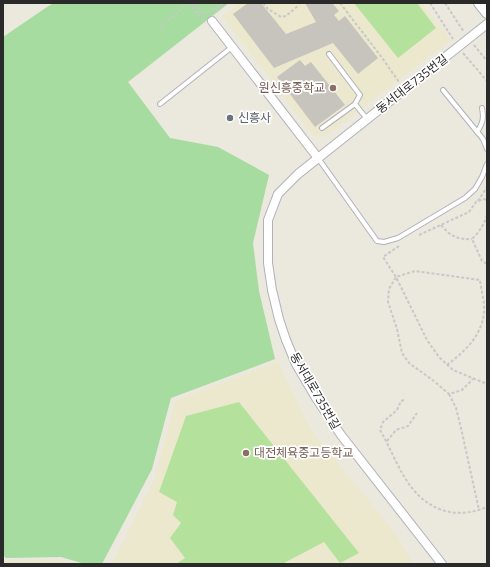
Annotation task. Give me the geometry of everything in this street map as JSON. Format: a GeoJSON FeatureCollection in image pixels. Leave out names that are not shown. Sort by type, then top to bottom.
{"type":"FeatureCollection","features":[{"type":"Feature","properties":{"kind":"street"},"geometry":{"type":"LineString","coordinates":[[479,3],[487,13]]}},
{"type":"Feature","properties":{"kind":"street"},"geometry":{"type":"LineString","coordinates":[[209,23],[232,47],[318,158]]}},
{"type":"Feature","properties":{"kind":"street","name":"동서대로735번길"},"geometry":{"type":"LineString","coordinates":[[442,564],[341,435],[316,398],[296,364],[279,319],[272,290],[268,263],[268,220],[278,194],[298,174],[487,24]]}},
{"type":"Feature","properties":{"kind":"lane"},"geometry":{"type":"LineString","coordinates":[[160,104],[232,47]]}},
{"type":"Feature","properties":{"kind":"lane"},"geometry":{"type":"LineString","coordinates":[[322,128],[355,104],[360,95],[329,54]]}},
{"type":"Feature","properties":{"kind":"lane"},"geometry":{"type":"LineString","coordinates":[[443,90],[483,139],[487,148]]}},
{"type":"Feature","properties":{"kind":"lane"},"geometry":{"type":"LineString","coordinates":[[355,104],[367,119]]}},
{"type":"Feature","properties":{"kind":"lane"},"geometry":{"type":"LineString","coordinates":[[477,132],[482,125],[484,117],[482,108]]}},
{"type":"Feature","properties":{"kind":"lane"},"geometry":{"type":"LineString","coordinates":[[318,158],[377,241],[384,242],[398,238],[464,198],[475,189],[487,164]]}},
{"type":"Feature","properties":{"kind":"path"},"geometry":{"type":"LineString","coordinates":[[160,28],[188,3],[209,23]]}},
{"type":"Feature","properties":{"kind":"path"},"geometry":{"type":"LineString","coordinates":[[193,3],[202,14],[222,4],[223,6],[209,17],[209,23]]}},
{"type":"Feature","properties":{"kind":"path"},"geometry":{"type":"LineString","coordinates":[[263,3],[268,9],[281,18],[286,16],[299,5]]}},
{"type":"Feature","properties":{"kind":"path"},"geometry":{"type":"LineString","coordinates":[[340,3],[405,90]]}},
{"type":"Feature","properties":{"kind":"path"},"geometry":{"type":"LineString","coordinates":[[430,3],[454,40]]}},
{"type":"Feature","properties":{"kind":"path"},"geometry":{"type":"LineString","coordinates":[[445,3],[487,61]]}},
{"type":"Feature","properties":{"kind":"path"},"geometry":{"type":"LineString","coordinates":[[463,53],[487,81]]}},
{"type":"Feature","properties":{"kind":"path"},"geometry":{"type":"LineString","coordinates":[[418,235],[442,225],[456,216],[469,212],[487,186]]}},
{"type":"Feature","properties":{"kind":"path"},"geometry":{"type":"LineString","coordinates":[[478,201],[482,199],[487,200]]}},
{"type":"Feature","properties":{"kind":"path"},"geometry":{"type":"LineString","coordinates":[[472,239],[481,229],[487,215]]}},
{"type":"Feature","properties":{"kind":"path"},"geometry":{"type":"LineString","coordinates":[[442,225],[448,234],[457,238],[472,239]]}},
{"type":"Feature","properties":{"kind":"path"},"geometry":{"type":"LineString","coordinates":[[472,239],[482,261],[487,264]]}},
{"type":"Feature","properties":{"kind":"path"},"geometry":{"type":"LineString","coordinates":[[400,245],[383,257],[396,277],[427,340],[439,357],[453,370],[487,384]]}},
{"type":"Feature","properties":{"kind":"path"},"geometry":{"type":"LineString","coordinates":[[447,365],[473,342],[481,327],[484,311],[480,280],[415,271],[396,277],[389,289],[388,302],[397,329],[402,353],[409,363],[449,394],[456,408],[479,510]]}},
{"type":"Feature","properties":{"kind":"path"},"geometry":{"type":"LineString","coordinates":[[449,394],[462,390],[474,379]]}},
{"type":"Feature","properties":{"kind":"path"},"geometry":{"type":"LineString","coordinates":[[404,400],[401,401],[397,410],[383,422],[380,430],[406,480],[417,495],[431,506],[448,512],[460,513],[487,507]]}},
{"type":"Feature","properties":{"kind":"path"},"geometry":{"type":"LineString","coordinates":[[386,441],[396,430],[408,426],[417,413]]}},
{"type":"Feature","properties":{"kind":"shaded area","name":"원신흥중학교"},"geometry":{"type":"Polygon","coordinates":[[[239,3],[422,3],[451,40],[326,136],[314,136],[222,16],[239,3]]]}},
{"type":"Feature","properties":{"kind":"shaded area","name":"대전체육중고등학교"},"geometry":{"type":"Polygon","coordinates":[[[278,362],[310,429],[396,534],[413,564],[112,564],[155,478],[175,401],[278,362]]]}},
{"type":"Feature","properties":{"kind":"shaded area"},"geometry":{"type":"Polygon","coordinates":[[[3,559],[5,561],[62,560],[74,564],[3,564],[3,559]]]}},
{"type":"Feature","properties":{"kind":"green space"},"geometry":{"type":"Polygon","coordinates":[[[54,3],[229,3],[128,82],[170,138],[218,147],[269,175],[253,243],[259,291],[275,359],[171,398],[152,469],[102,564],[85,564],[61,557],[6,558],[3,555],[3,37],[54,3]]]}},
{"type":"Feature","properties":{"kind":"green space"},"geometry":{"type":"Polygon","coordinates":[[[354,3],[417,3],[436,28],[398,58],[354,3]]]}},
{"type":"Feature","properties":{"kind":"green space"},"geometry":{"type":"Polygon","coordinates":[[[239,402],[359,553],[340,563],[324,542],[282,564],[176,564],[185,558],[170,538],[181,523],[173,515],[177,502],[159,492],[186,416],[239,402]]]}},
{"type":"Feature","properties":{"kind":"building"},"geometry":{"type":"Polygon","coordinates":[[[248,3],[261,3],[286,34],[316,22],[305,3],[332,3],[339,11],[334,15],[339,21],[345,16],[378,58],[358,74],[333,43],[274,68],[233,14],[248,3]]]}},
{"type":"Feature","properties":{"kind":"building"},"geometry":{"type":"Polygon","coordinates":[[[300,60],[305,66],[311,62],[345,105],[315,127],[277,77],[300,60]]]}},
{"type":"Feature","properties":{"kind":"place","name":"원신흥중학교"},"geometry":{"type":"Point","coordinates":[333,88]}},
{"type":"Feature","properties":{"kind":"place","name":"신흥사"},"geometry":{"type":"Point","coordinates":[230,118]}},
{"type":"Feature","properties":{"kind":"place","name":"대전체육중고등학교"},"geometry":{"type":"Point","coordinates":[246,453]}}]}
